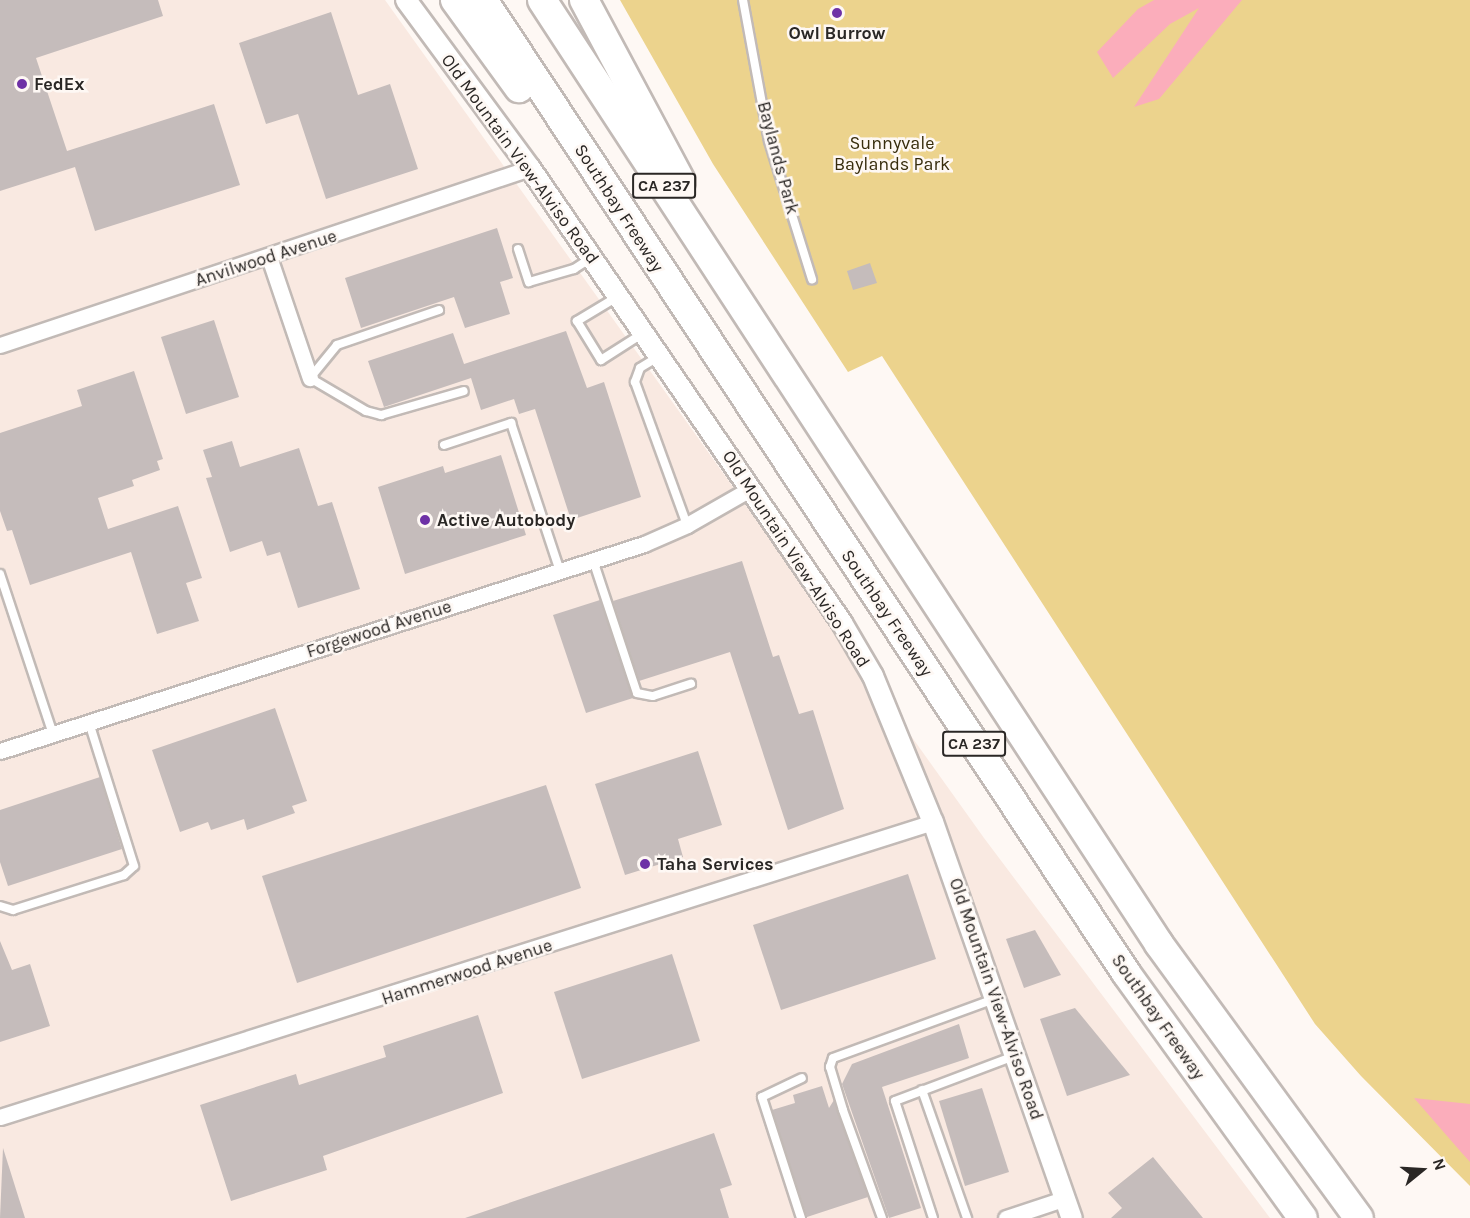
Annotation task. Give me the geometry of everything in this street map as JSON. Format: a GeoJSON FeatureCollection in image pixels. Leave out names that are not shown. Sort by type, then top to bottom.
{"type":"FeatureCollection","features":[{"type":"Feature","properties":{"kind":"highway"},"geometry":{"type":"LineString","coordinates":[[455,0],[655,263]]}},
{"type":"Feature","properties":{"kind":"highway","name":"Southbay Freeway"},"geometry":{"type":"LineString","coordinates":[[483,0],[1126,973],[1303,1218]]}},
{"type":"Feature","properties":{"kind":"highway","name":"CA 237"},"geometry":{"type":"LineString","coordinates":[[542,0],[1152,934],[1359,1218]]}},
{"type":"Feature","properties":{"kind":"highway"},"geometry":{"type":"LineString","coordinates":[[584,0],[787,373]]}},
{"type":"Feature","properties":{"kind":"street","name":"Old Mountain View-Alviso Road"},"geometry":{"type":"LineString","coordinates":[[406,0],[530,168],[842,623],[873,676],[933,822],[1072,1218]]}},
{"type":"Feature","properties":{"kind":"street","name":"Anvilwood Avenue"},"geometry":{"type":"LineString","coordinates":[[0,345],[530,168]]}},
{"type":"Feature","properties":{"kind":"street"},"geometry":{"type":"LineString","coordinates":[[269,257],[310,378]]}},
{"type":"Feature","properties":{"kind":"street","name":"Forgewood Avenue"},"geometry":{"type":"LineString","coordinates":[[0,751],[593,560],[687,525],[750,489]]}},
{"type":"Feature","properties":{"kind":"street","name":"Hammerwood Avenue"},"geometry":{"type":"LineString","coordinates":[[0,1117],[933,822]]}},
{"type":"Feature","properties":{"kind":"street"},"geometry":{"type":"LineString","coordinates":[[1006,1218],[1066,1198]]}},
{"type":"Feature","properties":{"kind":"lane","name":"Baylands Park"},"geometry":{"type":"LineString","coordinates":[[743,0],[769,141],[812,279]]}},
{"type":"Feature","properties":{"kind":"lane"},"geometry":{"type":"LineString","coordinates":[[518,249],[530,282],[574,268],[591,258]]}},
{"type":"Feature","properties":{"kind":"lane"},"geometry":{"type":"LineString","coordinates":[[618,297],[578,321],[601,360],[643,333]]}},
{"type":"Feature","properties":{"kind":"lane"},"geometry":{"type":"LineString","coordinates":[[439,310],[338,345],[310,378],[366,411],[381,415],[464,391]]}},
{"type":"Feature","properties":{"kind":"lane"},"geometry":{"type":"LineString","coordinates":[[659,356],[640,368],[635,382],[687,525]]}},
{"type":"Feature","properties":{"kind":"lane"},"geometry":{"type":"LineString","coordinates":[[444,445],[512,423],[560,571]]}},
{"type":"Feature","properties":{"kind":"lane"},"geometry":{"type":"LineString","coordinates":[[593,560],[637,693],[653,696],[691,684]]}},
{"type":"Feature","properties":{"kind":"lane"},"geometry":{"type":"LineString","coordinates":[[0,574],[53,734]]}},
{"type":"Feature","properties":{"kind":"lane"},"geometry":{"type":"LineString","coordinates":[[0,906],[13,910],[124,875],[134,866],[90,722]]}},
{"type":"Feature","properties":{"kind":"lane"},"geometry":{"type":"LineString","coordinates":[[882,1218],[843,1110],[830,1067],[833,1058],[996,999]]}},
{"type":"Feature","properties":{"kind":"lane"},"geometry":{"type":"LineString","coordinates":[[933,1218],[895,1101],[1016,1056]]}},
{"type":"Feature","properties":{"kind":"lane"},"geometry":{"type":"LineString","coordinates":[[801,1218],[762,1097],[802,1078]]}},
{"type":"Feature","properties":{"kind":"lane"},"geometry":{"type":"LineString","coordinates":[[922,1090],[967,1218]]}},
{"type":"Feature","properties":{"kind":"shaded area"},"geometry":{"type":"Polygon","coordinates":[[[0,0],[385,0],[984,838],[1270,1218],[0,1218],[0,0]]]}},
{"type":"Feature","properties":{"kind":"shaded area"},"geometry":{"type":"Polygon","coordinates":[[[1154,0],[1242,0],[1159,99],[1134,107],[1199,8],[1170,24],[1113,78],[1097,52],[1138,9],[1154,0]]]}},
{"type":"Feature","properties":{"kind":"shaded area"},"geometry":{"type":"Polygon","coordinates":[[[1414,1098],[1470,1104],[1470,1162],[1461,1152],[1414,1098]]]}},
{"type":"Feature","properties":{"kind":"green space","name":"Sunnyvale Baylands Park"},"geometry":{"type":"Polygon","coordinates":[[[620,0],[1470,0],[1470,1186],[1361,1076],[1315,1024],[882,356],[848,372],[713,164],[620,0]]]}},
{"type":"Feature","properties":{"kind":"building"},"geometry":{"type":"Polygon","coordinates":[[[0,0],[158,0],[163,16],[36,58],[67,151],[214,104],[240,185],[95,231],[75,167],[0,191],[0,0]]]}},
{"type":"Feature","properties":{"kind":"building"},"geometry":{"type":"Polygon","coordinates":[[[331,12],[358,95],[390,84],[418,169],[326,199],[298,114],[266,124],[239,43],[331,12]]]}},
{"type":"Feature","properties":{"kind":"building"},"geometry":{"type":"Polygon","coordinates":[[[497,228],[513,278],[500,282],[510,314],[465,328],[454,297],[361,328],[345,278],[497,228]]]}},
{"type":"Feature","properties":{"kind":"building"},"geometry":{"type":"Polygon","coordinates":[[[870,263],[877,283],[853,290],[847,271],[870,263]]]}},
{"type":"Feature","properties":{"kind":"building"},"geometry":{"type":"Polygon","coordinates":[[[214,320],[239,397],[186,414],[161,337],[214,320]]]}},
{"type":"Feature","properties":{"kind":"building"},"geometry":{"type":"Polygon","coordinates":[[[566,331],[587,388],[604,382],[641,497],[571,520],[535,409],[519,414],[514,399],[481,410],[471,378],[384,407],[368,361],[453,333],[464,364],[566,331]]]}},
{"type":"Feature","properties":{"kind":"building"},"geometry":{"type":"Polygon","coordinates":[[[134,371],[163,459],[157,461],[160,470],[132,480],[134,486],[98,498],[108,529],[178,506],[202,578],[186,583],[199,621],[157,634],[131,552],[30,585],[12,530],[7,531],[0,511],[0,433],[82,406],[77,390],[134,371]]]}},
{"type":"Feature","properties":{"kind":"building"},"geometry":{"type":"Polygon","coordinates":[[[232,441],[240,467],[299,448],[318,506],[332,502],[360,589],[298,608],[280,552],[267,556],[262,541],[230,552],[206,478],[212,477],[203,450],[232,441]]]}},
{"type":"Feature","properties":{"kind":"building"},"geometry":{"type":"Polygon","coordinates":[[[501,455],[526,535],[405,574],[378,487],[443,466],[445,473],[501,455]]]}},
{"type":"Feature","properties":{"kind":"building"},"geometry":{"type":"Polygon","coordinates":[[[742,561],[773,657],[779,655],[799,714],[813,710],[844,809],[788,830],[730,652],[639,681],[613,601],[742,561]]]}},
{"type":"Feature","properties":{"kind":"building"},"geometry":{"type":"Polygon","coordinates":[[[600,600],[633,698],[586,713],[553,615],[600,600]]]}},
{"type":"Feature","properties":{"kind":"building"},"geometry":{"type":"Polygon","coordinates":[[[275,708],[307,801],[292,806],[295,813],[247,830],[244,819],[211,830],[208,822],[180,832],[152,750],[275,708]]]}},
{"type":"Feature","properties":{"kind":"building"},"geometry":{"type":"Polygon","coordinates":[[[698,751],[722,825],[678,839],[683,857],[625,875],[595,784],[698,751]]]}},
{"type":"Feature","properties":{"kind":"building"},"geometry":{"type":"Polygon","coordinates":[[[100,777],[122,849],[8,886],[0,862],[0,810],[100,777]]]}},
{"type":"Feature","properties":{"kind":"building"},"geometry":{"type":"Polygon","coordinates":[[[546,785],[581,888],[297,983],[262,876],[546,785]]]}},
{"type":"Feature","properties":{"kind":"building"},"geometry":{"type":"Polygon","coordinates":[[[908,874],[936,959],[781,1010],[753,925],[908,874]]]}},
{"type":"Feature","properties":{"kind":"building"},"geometry":{"type":"Polygon","coordinates":[[[1035,930],[1061,975],[1024,988],[1006,939],[1035,930]]]}},
{"type":"Feature","properties":{"kind":"building"},"geometry":{"type":"Polygon","coordinates":[[[0,941],[12,970],[30,964],[50,1026],[0,1042],[0,941]]]}},
{"type":"Feature","properties":{"kind":"building"},"geometry":{"type":"Polygon","coordinates":[[[672,954],[700,1041],[582,1079],[554,992],[672,954]]]}},
{"type":"Feature","properties":{"kind":"building"},"geometry":{"type":"Polygon","coordinates":[[[1075,1008],[1130,1075],[1067,1096],[1040,1019],[1075,1008]]]}},
{"type":"Feature","properties":{"kind":"building"},"geometry":{"type":"Polygon","coordinates":[[[478,1015],[503,1093],[323,1156],[327,1170],[231,1201],[200,1105],[296,1074],[299,1085],[386,1057],[383,1046],[478,1015]]]}},
{"type":"Feature","properties":{"kind":"building"},"geometry":{"type":"Polygon","coordinates":[[[959,1024],[969,1058],[882,1087],[921,1208],[889,1218],[842,1084],[852,1064],[959,1024]]]}},
{"type":"Feature","properties":{"kind":"building"},"geometry":{"type":"Polygon","coordinates":[[[822,1086],[829,1108],[834,1100],[868,1197],[807,1217],[772,1110],[795,1103],[793,1095],[822,1086]]]}},
{"type":"Feature","properties":{"kind":"building"},"geometry":{"type":"Polygon","coordinates":[[[982,1088],[1009,1172],[965,1186],[939,1101],[982,1088]]]}},
{"type":"Feature","properties":{"kind":"building"},"geometry":{"type":"Polygon","coordinates":[[[714,1133],[732,1185],[720,1189],[729,1218],[465,1218],[714,1133]]]}},
{"type":"Feature","properties":{"kind":"building"},"geometry":{"type":"Polygon","coordinates":[[[3,1148],[25,1218],[0,1218],[3,1148]]]}},
{"type":"Feature","properties":{"kind":"building"},"geometry":{"type":"Polygon","coordinates":[[[1153,1157],[1203,1218],[1111,1218],[1122,1208],[1108,1193],[1153,1157]]]}},
{"type":"Feature","properties":{"kind":"place","name":"Owl Burrow"},"geometry":{"type":"Point","coordinates":[837,13]}},
{"type":"Feature","properties":{"kind":"place","name":"FedEx"},"geometry":{"type":"Point","coordinates":[22,84]}},
{"type":"Feature","properties":{"kind":"place","name":"Active Autobody"},"geometry":{"type":"Point","coordinates":[425,520]}},
{"type":"Feature","properties":{"kind":"place","name":"Taha Services"},"geometry":{"type":"Point","coordinates":[645,864]}}]}
